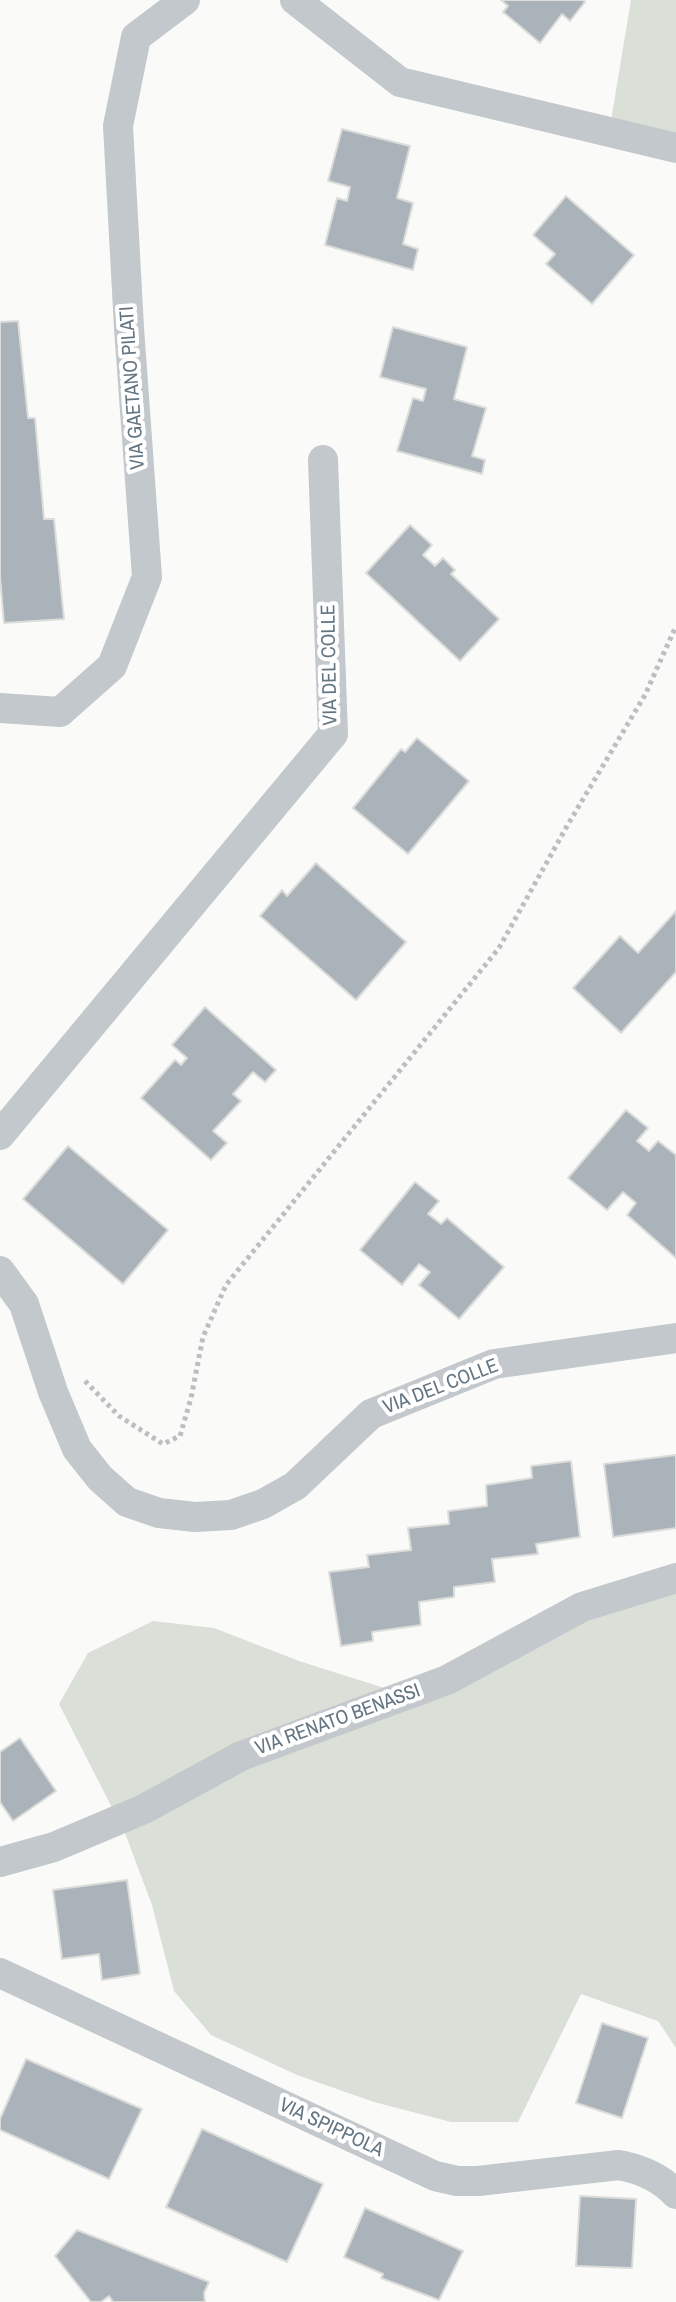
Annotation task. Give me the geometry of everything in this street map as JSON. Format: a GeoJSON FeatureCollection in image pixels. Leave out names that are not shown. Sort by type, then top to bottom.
{"type":"FeatureCollection","features":[{"type":"Feature","properties":{"kind":"street","name":"VIA GAETANO PILATI"},"geometry":{"type":"LineString","coordinates":[[0,708],[60,712],[112,666],[147,577],[118,126],[136,37],[185,0]]}},
{"type":"Feature","properties":{"kind":"street"},"geometry":{"type":"LineString","coordinates":[[295,0],[400,82],[676,148]]}},
{"type":"Feature","properties":{"kind":"street","name":"VIA DEL COLLE"},"geometry":{"type":"LineString","coordinates":[[0,1135],[333,734],[323,460]]}},
{"type":"Feature","properties":{"kind":"street","name":"VIA DEL COLLE"},"geometry":{"type":"LineString","coordinates":[[0,1271],[24,1304],[43,1363],[77,1449],[100,1478],[127,1502],[159,1513],[195,1517],[231,1515],[263,1504],[295,1486],[371,1414],[494,1364],[676,1338]]}},
{"type":"Feature","properties":{"kind":"street","name":"VIA RENATO BENASSI"},"geometry":{"type":"LineString","coordinates":[[0,1862],[54,1847],[144,1809],[241,1756],[447,1680],[582,1607],[676,1578]]}},
{"type":"Feature","properties":{"kind":"street","name":"VIA SPIPPOLA"},"geometry":{"type":"LineString","coordinates":[[0,1973],[435,2176],[457,2181],[478,2181],[619,2165],[639,2169],[676,2194]]}},
{"type":"Feature","properties":{"kind":"path"},"geometry":{"type":"LineString","coordinates":[[43,1363],[79,1375],[119,1416],[163,1444],[180,1436],[203,1337],[226,1285],[499,948],[645,695],[676,626]]}},
{"type":"Feature","properties":{"kind":"shaded area"},"geometry":{"type":"Polygon","coordinates":[[[631,0],[676,0],[676,142],[610,127],[631,0]]]}},
{"type":"Feature","properties":{"kind":"shaded area"},"geometry":{"type":"Polygon","coordinates":[[[676,1573],[676,2048],[658,2021],[581,1994],[518,2122],[451,2122],[374,2102],[297,2075],[211,2035],[174,1991],[152,1905],[125,1833],[59,1704],[88,1653],[153,1621],[214,1628],[299,1661],[397,1692],[676,1573]]]}},
{"type":"Feature","properties":{"kind":"building"},"geometry":{"type":"Polygon","coordinates":[[[501,0],[585,2],[570,21],[562,14],[540,43],[503,12],[508,6],[501,0]]]}},
{"type":"Feature","properties":{"kind":"building"},"geometry":{"type":"Polygon","coordinates":[[[342,129],[410,146],[397,198],[413,203],[403,244],[418,249],[413,270],[325,245],[337,198],[347,201],[350,187],[328,181],[342,129]]]}},
{"type":"Feature","properties":{"kind":"building"},"geometry":{"type":"Polygon","coordinates":[[[566,196],[634,255],[592,304],[546,264],[555,254],[533,235],[566,196]]]}},
{"type":"Feature","properties":{"kind":"building"},"geometry":{"type":"Polygon","coordinates":[[[18,321],[28,418],[35,418],[44,519],[54,519],[64,619],[4,623],[0,577],[0,322],[18,321]]]}},
{"type":"Feature","properties":{"kind":"building"},"geometry":{"type":"Polygon","coordinates":[[[393,327],[467,347],[454,399],[486,408],[472,456],[485,460],[482,474],[397,451],[413,398],[423,401],[426,389],[380,377],[393,327]]]}},
{"type":"Feature","properties":{"kind":"building"},"geometry":{"type":"Polygon","coordinates":[[[410,525],[432,545],[423,555],[435,566],[443,558],[455,570],[451,574],[499,619],[460,661],[366,573],[410,525]]]}},
{"type":"Feature","properties":{"kind":"building"},"geometry":{"type":"Polygon","coordinates":[[[417,738],[469,781],[408,854],[353,808],[401,749],[405,752],[417,738]]]}},
{"type":"Feature","properties":{"kind":"building"},"geometry":{"type":"Polygon","coordinates":[[[316,863],[406,942],[356,1000],[260,916],[282,890],[287,896],[316,863]]]}},
{"type":"Feature","properties":{"kind":"building"},"geometry":{"type":"Polygon","coordinates":[[[676,911],[676,972],[621,1033],[573,988],[620,936],[638,953],[676,911]]]}},
{"type":"Feature","properties":{"kind":"building"},"geometry":{"type":"Polygon","coordinates":[[[205,1007],[276,1070],[265,1082],[253,1072],[233,1094],[241,1101],[213,1131],[227,1143],[211,1160],[141,1098],[175,1060],[181,1065],[187,1058],[172,1045],[205,1007]]]}},
{"type":"Feature","properties":{"kind":"building"},"geometry":{"type":"Polygon","coordinates":[[[626,1110],[648,1128],[637,1141],[649,1151],[658,1141],[676,1155],[676,1258],[627,1215],[636,1203],[623,1192],[607,1210],[568,1178],[626,1110]]]}},
{"type":"Feature","properties":{"kind":"building"},"geometry":{"type":"Polygon","coordinates":[[[68,1146],[168,1230],[123,1284],[23,1199],[68,1146]]]}},
{"type":"Feature","properties":{"kind":"building"},"geometry":{"type":"Polygon","coordinates":[[[415,1182],[439,1201],[428,1214],[441,1224],[447,1218],[504,1267],[459,1319],[419,1285],[430,1272],[419,1264],[402,1285],[360,1250],[415,1182]]]}},
{"type":"Feature","properties":{"kind":"building"},"geometry":{"type":"Polygon","coordinates":[[[676,1455],[676,1528],[613,1537],[604,1464],[676,1455]]]}},
{"type":"Feature","properties":{"kind":"building"},"geometry":{"type":"Polygon","coordinates":[[[571,1461],[580,1537],[536,1544],[538,1554],[492,1559],[495,1582],[454,1587],[454,1597],[419,1602],[421,1625],[372,1632],[373,1641],[341,1646],[329,1572],[369,1567],[367,1555],[411,1550],[408,1528],[449,1524],[448,1511],[487,1506],[486,1485],[532,1478],[531,1466],[571,1461]]]}},
{"type":"Feature","properties":{"kind":"building"},"geometry":{"type":"Polygon","coordinates":[[[20,1738],[56,1791],[13,1821],[0,1802],[0,1752],[20,1738]]]}},
{"type":"Feature","properties":{"kind":"building"},"geometry":{"type":"Polygon","coordinates":[[[127,1880],[140,1974],[102,1980],[99,1954],[62,1959],[53,1890],[127,1880]]]}},
{"type":"Feature","properties":{"kind":"building"},"geometry":{"type":"Polygon","coordinates":[[[602,2023],[648,2038],[622,2118],[576,2103],[602,2023]]]}},
{"type":"Feature","properties":{"kind":"building"},"geometry":{"type":"Polygon","coordinates":[[[26,2059],[142,2109],[109,2179],[0,2130],[0,2119],[26,2059]]]}},
{"type":"Feature","properties":{"kind":"building"},"geometry":{"type":"Polygon","coordinates":[[[202,2129],[323,2184],[287,2262],[166,2207],[202,2129]]]}},
{"type":"Feature","properties":{"kind":"building"},"geometry":{"type":"Polygon","coordinates":[[[580,2196],[636,2199],[632,2268],[576,2266],[580,2196]]]}},
{"type":"Feature","properties":{"kind":"building"},"geometry":{"type":"Polygon","coordinates":[[[365,2208],[463,2251],[439,2300],[381,2278],[383,2274],[344,2257],[365,2208]]]}},
{"type":"Feature","properties":{"kind":"building"},"geometry":{"type":"Polygon","coordinates":[[[77,2230],[209,2282],[204,2293],[205,2302],[113,2302],[109,2296],[101,2302],[91,2302],[55,2256],[77,2230]]]}}]}
